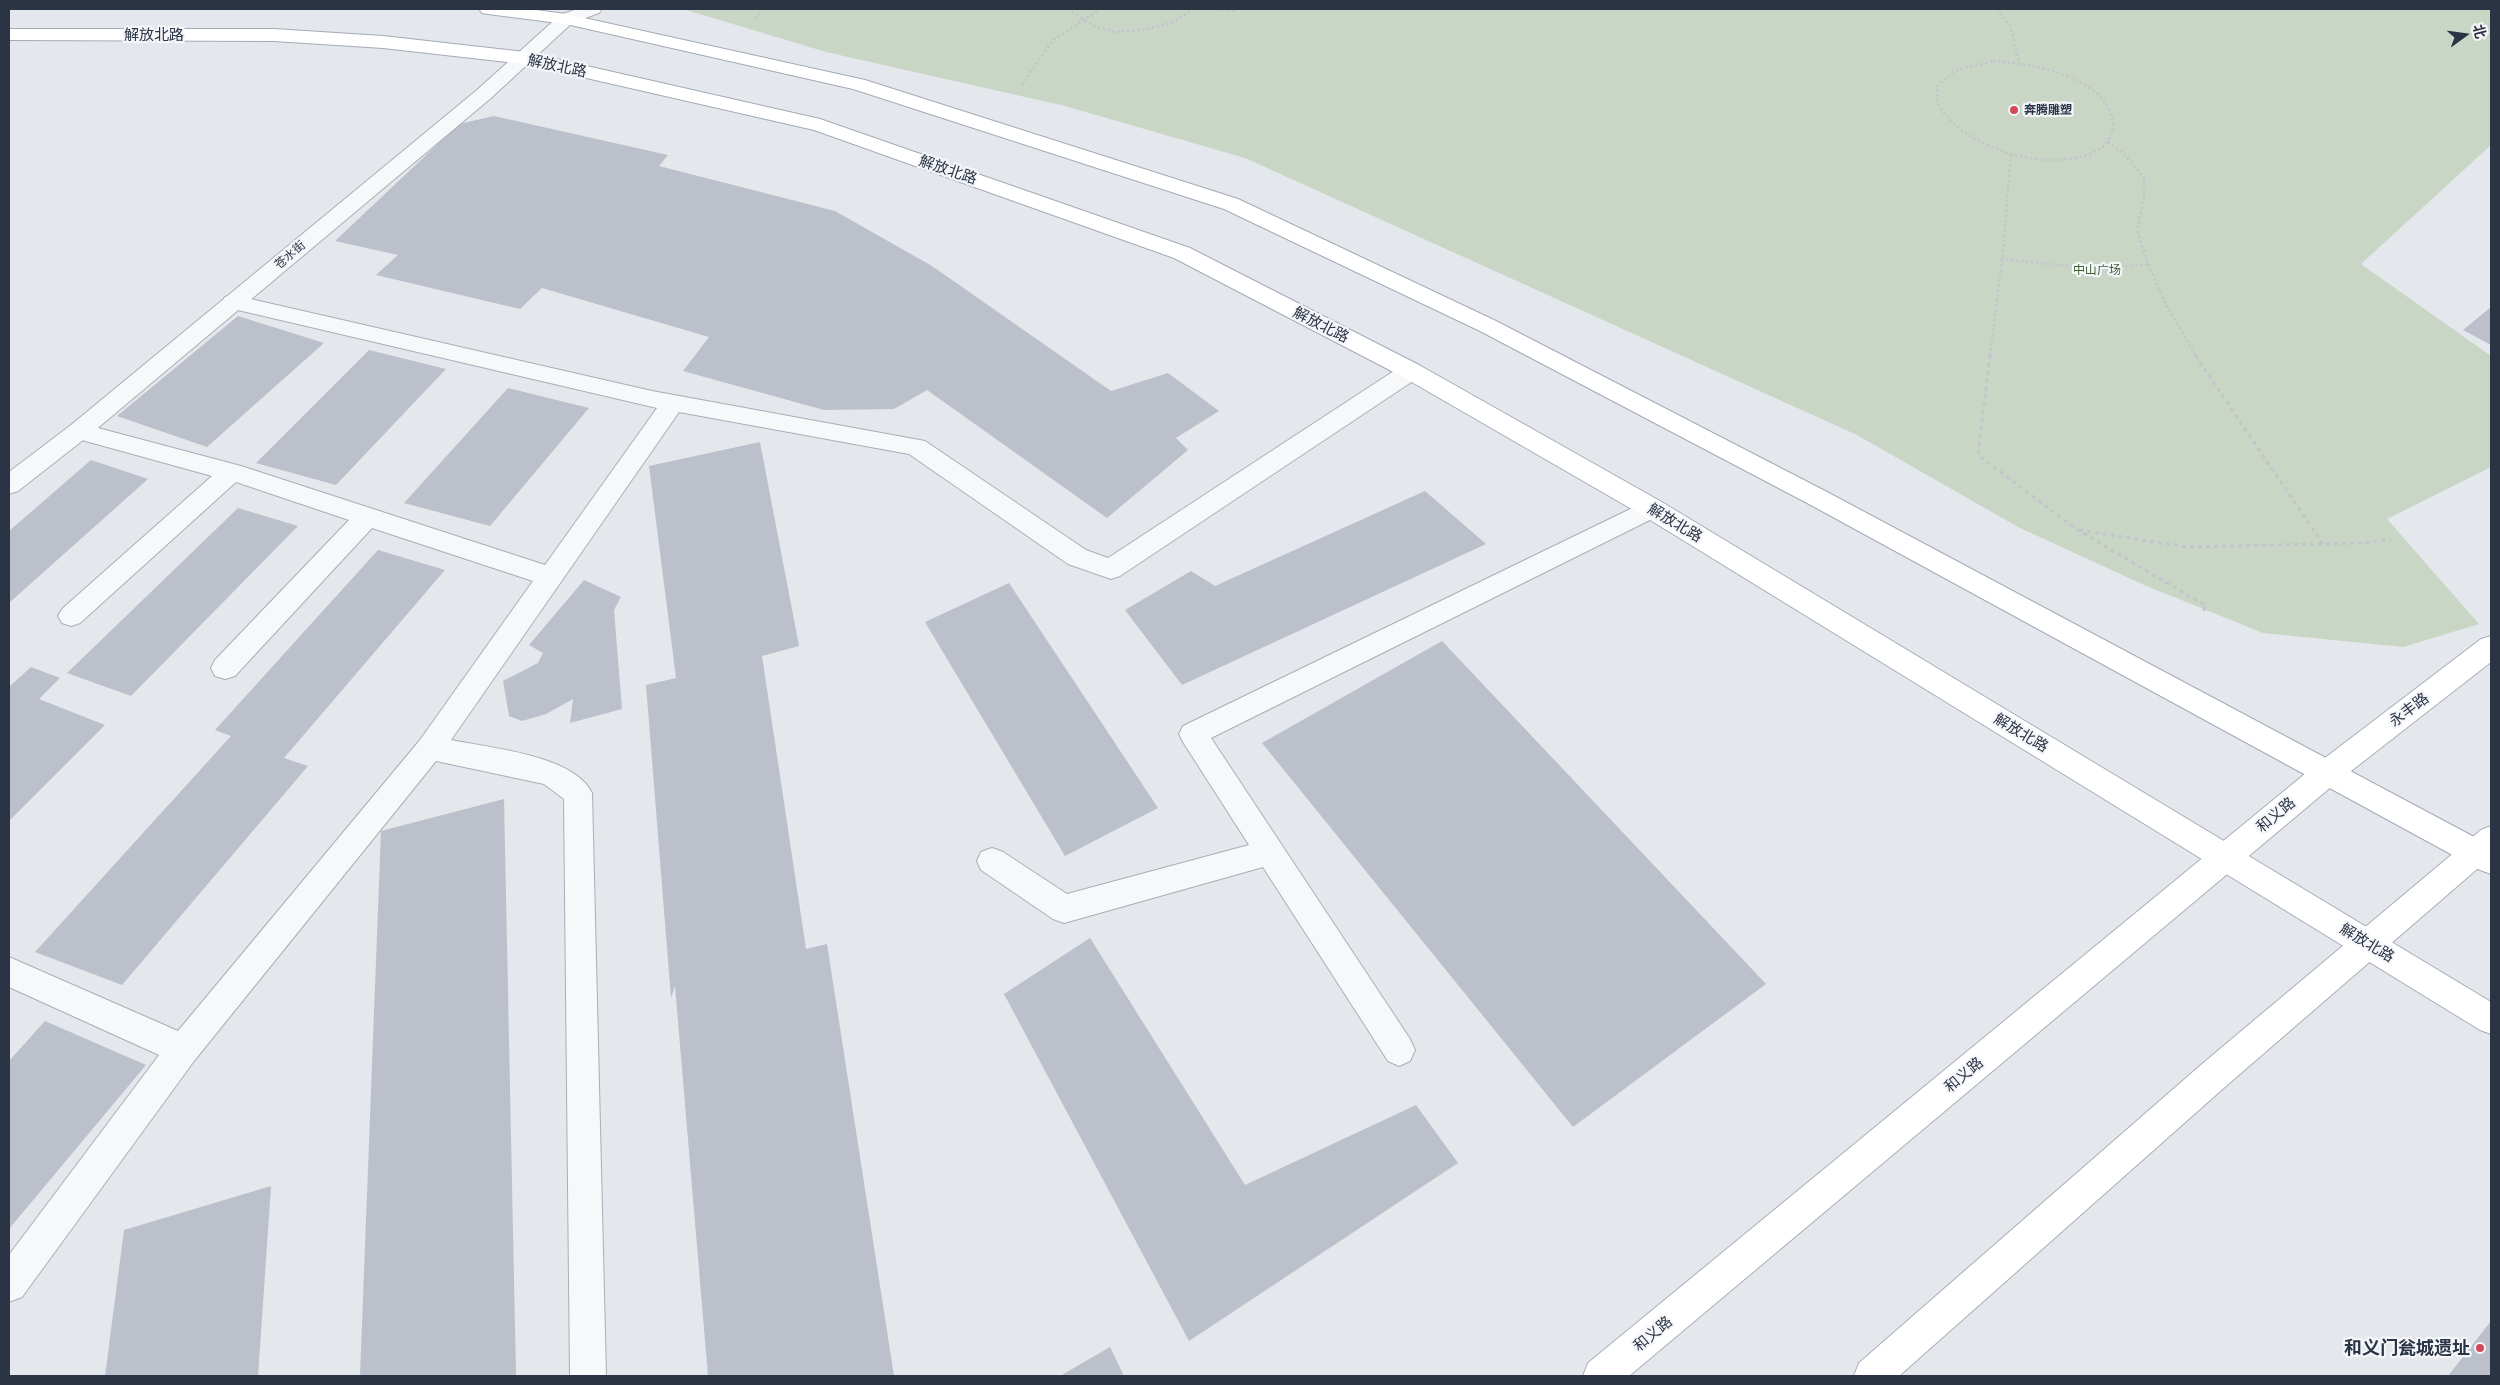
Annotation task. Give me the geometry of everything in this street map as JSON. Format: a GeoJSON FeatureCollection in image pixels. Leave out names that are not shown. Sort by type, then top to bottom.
{"type":"FeatureCollection","features":[{"type":"Feature","properties":{"kind":"main road"},"geometry":{"type":"LineString","coordinates":[[488,9],[571,14],[681,43],[858,84],[1231,204],[1496,330],[1818,498],[2327,772],[2486,851],[2368,944],[2172,1111],[1872,1376]]}},
{"type":"Feature","properties":{"kind":"main road","name":"解放北路"},"geometry":{"type":"LineString","coordinates":[[9,35],[274,36],[383,42],[525,58],[820,125],[1182,253],[1410,371],[1651,508],[2491,1019]]}},
{"type":"Feature","properties":{"kind":"main road","name":"永丰路"},"geometry":{"type":"LineString","coordinates":[[2327,772],[2491,647]]}},
{"type":"Feature","properties":{"kind":"main road","name":"和义路"},"geometry":{"type":"LineString","coordinates":[[1602,1376],[2327,772]]}},
{"type":"Feature","properties":{"kind":"street"},"geometry":{"type":"LineString","coordinates":[[571,14],[593,9]]}},
{"type":"Feature","properties":{"kind":"street","name":"苍水街"},"geometry":{"type":"LineString","coordinates":[[9,485],[79,431],[525,58],[571,14]]}},
{"type":"Feature","properties":{"kind":"street"},"geometry":{"type":"LineString","coordinates":[[233,302],[673,403],[916,447],[1077,557],[1111,568],[1410,371]]}},
{"type":"Feature","properties":{"kind":"street"},"geometry":{"type":"LineString","coordinates":[[9,1284],[183,1050],[430,748],[673,403]]}},
{"type":"Feature","properties":{"kind":"street"},"geometry":{"type":"LineString","coordinates":[[79,431],[232,472],[551,577]]}},
{"type":"Feature","properties":{"kind":"street"},"geometry":{"type":"LineString","coordinates":[[71,616],[232,472]]}},
{"type":"Feature","properties":{"kind":"street"},"geometry":{"type":"LineString","coordinates":[[1398,1050],[1193,734],[1651,508]]}},
{"type":"Feature","properties":{"kind":"street"},"geometry":{"type":"LineString","coordinates":[[225,668],[367,517]]}},
{"type":"Feature","properties":{"kind":"street"},"geometry":{"type":"LineString","coordinates":[[430,748],[551,773],[578,794],[588,1376]]}},
{"type":"Feature","properties":{"kind":"street"},"geometry":{"type":"LineString","coordinates":[[992,861],[1064,909],[1270,852]]}},
{"type":"Feature","properties":{"kind":"street"},"geometry":{"type":"LineString","coordinates":[[9,972],[183,1050]]}},
{"type":"Feature","properties":{"kind":"path"},"geometry":{"type":"LineString","coordinates":[[756,18],[762,9]]}},
{"type":"Feature","properties":{"kind":"path"},"geometry":{"type":"LineString","coordinates":[[1068,9],[1085,18],[1094,26],[1116,32],[1148,29],[1174,22],[1192,9]]}},
{"type":"Feature","properties":{"kind":"path"},"geometry":{"type":"LineString","coordinates":[[1022,85],[1052,41],[1100,9]]}},
{"type":"Feature","properties":{"kind":"path"},"geometry":{"type":"LineString","coordinates":[[1216,9],[1234,11],[1236,9]]}},
{"type":"Feature","properties":{"kind":"path"},"geometry":{"type":"LineString","coordinates":[[1997,9],[2010,24],[2019,62]]}},
{"type":"Feature","properties":{"kind":"path"},"geometry":{"type":"LineString","coordinates":[[1993,61],[2019,62],[2045,68],[2070,77],[2091,90],[2105,103],[2113,117],[2114,130],[2108,142],[2095,152],[2076,158],[2052,160],[2011,154],[1979,143],[1960,132],[1946,119],[1938,106],[1935,93],[1940,81],[1952,71],[1970,64],[1993,61]]}},
{"type":"Feature","properties":{"kind":"path"},"geometry":{"type":"LineString","coordinates":[[2108,142],[2124,154],[2144,178],[2144,196],[2137,230],[2148,264],[2165,304],[2208,377],[2323,544]]}},
{"type":"Feature","properties":{"kind":"path"},"geometry":{"type":"LineString","coordinates":[[2011,154],[2002,259],[1978,456],[2076,529],[2206,606],[2202,613]]}},
{"type":"Feature","properties":{"kind":"path"},"geometry":{"type":"LineString","coordinates":[[2002,259],[2101,269],[2148,264]]}},
{"type":"Feature","properties":{"kind":"path"},"geometry":{"type":"LineString","coordinates":[[2076,529],[2188,547],[2362,544],[2391,539]]}},
{"type":"Feature","properties":{"kind":"green space","name":"中山广场"},"geometry":{"type":"Polygon","coordinates":[[[683,9],[2491,9],[2491,145],[2361,264],[2491,356],[2491,467],[2387,519],[2479,624],[2403,647],[2263,633],[2144,585],[2018,527],[1857,435],[1245,158],[1065,106],[826,52],[683,9]]]}},
{"type":"Feature","properties":{"kind":"building"},"geometry":{"type":"Polygon","coordinates":[[[494,116],[668,155],[659,166],[835,211],[932,266],[1111,391],[1168,373],[1219,411],[1176,438],[1188,450],[1107,518],[927,390],[894,409],[824,410],[683,371],[709,337],[542,288],[520,309],[376,275],[398,255],[335,241],[459,124],[494,116]]]}},
{"type":"Feature","properties":{"kind":"building"},"geometry":{"type":"Polygon","coordinates":[[[2491,307],[2491,345],[2463,330],[2491,307]]]}},
{"type":"Feature","properties":{"kind":"building"},"geometry":{"type":"Polygon","coordinates":[[[238,316],[324,343],[207,447],[117,416],[238,316]]]}},
{"type":"Feature","properties":{"kind":"building"},"geometry":{"type":"Polygon","coordinates":[[[369,350],[446,369],[336,485],[256,463],[369,350]]]}},
{"type":"Feature","properties":{"kind":"building"},"geometry":{"type":"Polygon","coordinates":[[[508,388],[589,408],[490,526],[404,503],[508,388]]]}},
{"type":"Feature","properties":{"kind":"building"},"geometry":{"type":"Polygon","coordinates":[[[760,442],[799,646],[762,656],[806,949],[827,944],[894,1376],[708,1376],[675,986],[671,998],[646,685],[676,678],[649,466],[760,442]]]}},
{"type":"Feature","properties":{"kind":"building"},"geometry":{"type":"Polygon","coordinates":[[[91,460],[148,479],[9,603],[9,531],[91,460]]]}},
{"type":"Feature","properties":{"kind":"building"},"geometry":{"type":"Polygon","coordinates":[[[1425,491],[1486,544],[1182,685],[1125,610],[1191,571],[1215,586],[1425,491]]]}},
{"type":"Feature","properties":{"kind":"building"},"geometry":{"type":"Polygon","coordinates":[[[238,508],[298,526],[131,696],[67,673],[238,508]]]}},
{"type":"Feature","properties":{"kind":"building"},"geometry":{"type":"Polygon","coordinates":[[[378,550],[445,570],[284,758],[308,766],[122,985],[35,952],[231,736],[215,730],[378,550]]]}},
{"type":"Feature","properties":{"kind":"building"},"geometry":{"type":"Polygon","coordinates":[[[584,580],[621,597],[614,610],[622,709],[570,723],[573,699],[546,714],[522,721],[509,716],[503,681],[538,663],[543,653],[529,645],[584,580]]]}},
{"type":"Feature","properties":{"kind":"building"},"geometry":{"type":"Polygon","coordinates":[[[1009,583],[1158,808],[1065,856],[925,622],[1009,583]]]}},
{"type":"Feature","properties":{"kind":"building"},"geometry":{"type":"Polygon","coordinates":[[[1442,641],[1766,984],[1573,1127],[1262,743],[1442,641]]]}},
{"type":"Feature","properties":{"kind":"building"},"geometry":{"type":"Polygon","coordinates":[[[31,667],[60,678],[39,699],[105,725],[9,821],[9,687],[31,667]]]}},
{"type":"Feature","properties":{"kind":"building"},"geometry":{"type":"Polygon","coordinates":[[[504,799],[516,1376],[360,1376],[381,831],[504,799]]]}},
{"type":"Feature","properties":{"kind":"building"},"geometry":{"type":"Polygon","coordinates":[[[1090,938],[1245,1185],[1416,1105],[1458,1163],[1189,1341],[1004,994],[1090,938]]]}},
{"type":"Feature","properties":{"kind":"building"},"geometry":{"type":"Polygon","coordinates":[[[45,1021],[146,1065],[9,1229],[9,1061],[45,1021]]]}},
{"type":"Feature","properties":{"kind":"building"},"geometry":{"type":"Polygon","coordinates":[[[271,1186],[258,1376],[105,1376],[124,1230],[271,1186]]]}},
{"type":"Feature","properties":{"kind":"building","name":"和义门瓮城遗址"},"geometry":{"type":"Polygon","coordinates":[[[2491,1321],[2491,1376],[2448,1376],[2491,1321]]]}},
{"type":"Feature","properties":{"kind":"building"},"geometry":{"type":"Polygon","coordinates":[[[1110,1347],[1124,1376],[1060,1376],[1110,1347]]]}},
{"type":"Feature","properties":{"kind":"place","name":"奔腾雕塑"},"geometry":{"type":"Point","coordinates":[2014,110]}},
{"type":"Feature","properties":{"kind":"place","name":"和义门瓮城遗址"},"geometry":{"type":"Point","coordinates":[2480,1348]}}]}
